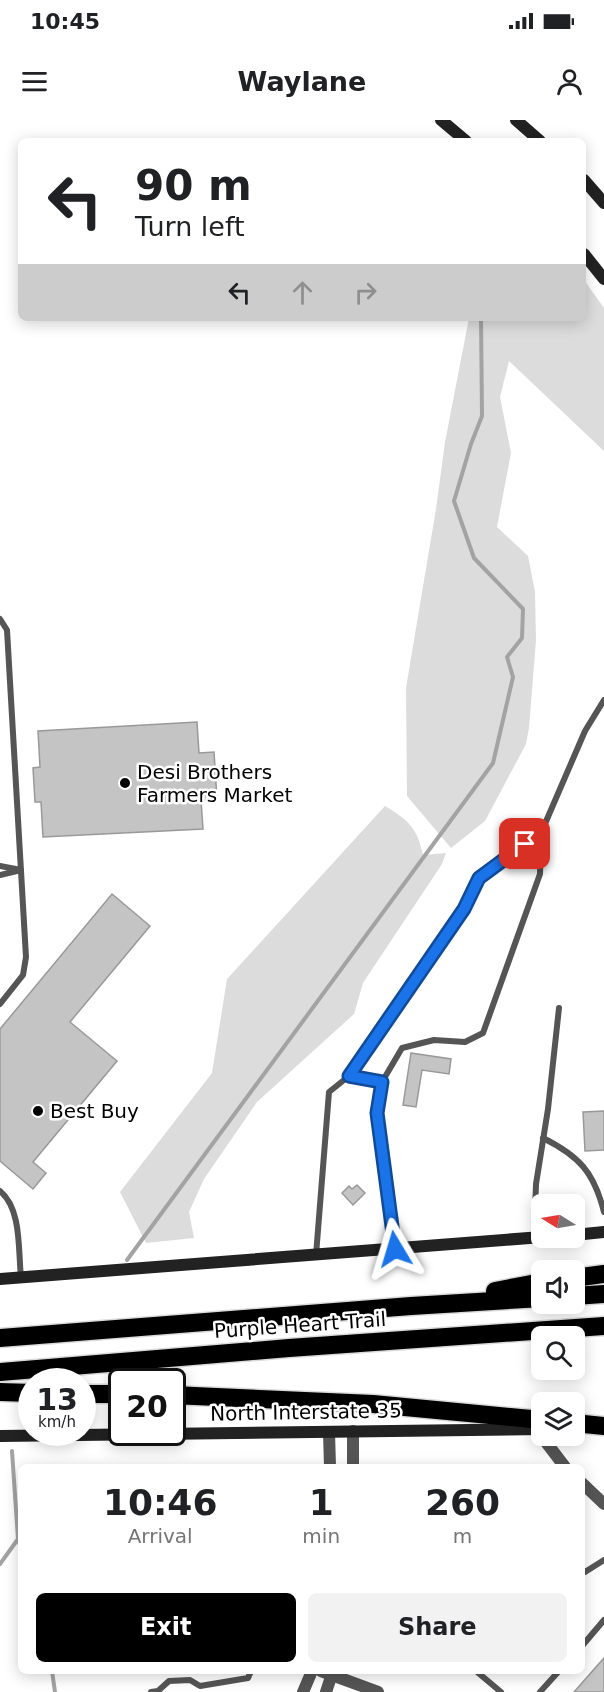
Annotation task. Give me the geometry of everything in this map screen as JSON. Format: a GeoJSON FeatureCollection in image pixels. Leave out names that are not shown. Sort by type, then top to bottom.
{"type":"FeatureCollection","features":[{"type":"Feature","properties":{"kind":"highway"},"geometry":{"type":"LineString","coordinates":[[585,1277],[604,1274]]}},
{"type":"Feature","properties":{"kind":"highway"},"geometry":{"type":"LineString","coordinates":[[411,1306],[531,1284]]}},
{"type":"Feature","properties":{"kind":"highway"},"geometry":{"type":"LineString","coordinates":[[585,1295],[604,1294]]}},
{"type":"Feature","properties":{"kind":"highway","name":"Purple Heart Trail"},"geometry":{"type":"LineString","coordinates":[[0,1338],[531,1299]]}},
{"type":"Feature","properties":{"kind":"highway","name":"Purple Heart Trail"},"geometry":{"type":"LineString","coordinates":[[0,1372],[289,1348],[604,1326]]}},
{"type":"Feature","properties":{"kind":"highway"},"geometry":{"type":"LineString","coordinates":[[0,1392],[18,1393]]}},
{"type":"Feature","properties":{"kind":"highway"},"geometry":{"type":"LineString","coordinates":[[186,1396],[373,1404],[531,1425]]}},
{"type":"Feature","properties":{"kind":"highway"},"geometry":{"type":"LineString","coordinates":[[585,1425],[604,1426]]}},
{"type":"Feature","properties":{"kind":"main road"},"geometry":{"type":"LineString","coordinates":[[441,120],[462,138]]}},
{"type":"Feature","properties":{"kind":"main road"},"geometry":{"type":"LineString","coordinates":[[516,120],[537,138]]}},
{"type":"Feature","properties":{"kind":"main road"},"geometry":{"type":"LineString","coordinates":[[586,182],[604,203]]}},
{"type":"Feature","properties":{"kind":"main road"},"geometry":{"type":"LineString","coordinates":[[586,256],[604,279]]}},
{"type":"Feature","properties":{"kind":"main road"},"geometry":{"type":"LineString","coordinates":[[585,1234],[604,1232]]}},
{"type":"Feature","properties":{"kind":"main road"},"geometry":{"type":"LineString","coordinates":[[0,1279],[531,1239]]}},
{"type":"Feature","properties":{"kind":"main road","name":"North Interstate 35"},"geometry":{"type":"LineString","coordinates":[[0,1436],[329,1432],[531,1426]]}},
{"type":"Feature","properties":{"kind":"street"},"geometry":{"type":"LineString","coordinates":[[353,1464],[354,1431]]}},
{"type":"Feature","properties":{"kind":"street"},"geometry":{"type":"LineString","coordinates":[[329,1432],[330,1464]]}},
{"type":"Feature","properties":{"kind":"street"},"geometry":{"type":"LineString","coordinates":[[552,1446],[563,1464]]}},
{"type":"Feature","properties":{"kind":"street"},"geometry":{"type":"LineString","coordinates":[[585,1486],[604,1504]]}},
{"type":"Feature","properties":{"kind":"street"},"geometry":{"type":"LineString","coordinates":[[303,1692],[311,1674]]}},
{"type":"Feature","properties":{"kind":"street"},"geometry":{"type":"LineString","coordinates":[[326,1692],[328,1674]]}},
{"type":"Feature","properties":{"kind":"street"},"geometry":{"type":"LineString","coordinates":[[333,1674],[378,1692]]}},
{"type":"Feature","properties":{"kind":"lane"},"geometry":{"type":"LineString","coordinates":[[0,619],[7,630],[26,957],[23,975],[0,1004]]}},
{"type":"Feature","properties":{"kind":"lane"},"geometry":{"type":"LineString","coordinates":[[395,1249],[377,1113],[382,1082],[402,1048],[434,1040],[465,1042],[483,1033],[540,874],[541,833],[585,731],[604,699]]}},
{"type":"Feature","properties":{"kind":"lane"},"geometry":{"type":"LineString","coordinates":[[316,1255],[329,1092],[349,1076],[464,909],[479,878],[541,833]]}},
{"type":"Feature","properties":{"kind":"lane"},"geometry":{"type":"LineString","coordinates":[[0,866],[21,870]]}},
{"type":"Feature","properties":{"kind":"lane"},"geometry":{"type":"LineString","coordinates":[[0,875],[21,870]]}},
{"type":"Feature","properties":{"kind":"lane"},"geometry":{"type":"LineString","coordinates":[[536,1194],[559,1008]]}},
{"type":"Feature","properties":{"kind":"lane"},"geometry":{"type":"LineString","coordinates":[[349,1076],[382,1082]]}},
{"type":"Feature","properties":{"kind":"lane"},"geometry":{"type":"LineString","coordinates":[[543,1138],[566,1149],[585,1167],[599,1194],[604,1212]]}},
{"type":"Feature","properties":{"kind":"lane"},"geometry":{"type":"LineString","coordinates":[[0,1191],[5,1195],[16,1218],[21,1277]]}},
{"type":"Feature","properties":{"kind":"lane"},"geometry":{"type":"LineString","coordinates":[[585,1572],[604,1560]]}},
{"type":"Feature","properties":{"kind":"lane"},"geometry":{"type":"LineString","coordinates":[[585,1642],[604,1620]]}},
{"type":"Feature","properties":{"kind":"lane"},"geometry":{"type":"LineString","coordinates":[[194,1692],[200,1686],[248,1678],[250,1674]]}},
{"type":"Feature","properties":{"kind":"lane"},"geometry":{"type":"LineString","coordinates":[[480,1674],[501,1692]]}},
{"type":"Feature","properties":{"kind":"lane"},"geometry":{"type":"LineString","coordinates":[[540,1692],[556,1674]]}},
{"type":"Feature","properties":{"kind":"lane"},"geometry":{"type":"LineString","coordinates":[[156,1692],[169,1681],[190,1680],[200,1686]]}},
{"type":"Feature","properties":{"kind":"shaded area"},"geometry":{"type":"Polygon","coordinates":[[[586,283],[604,308],[604,451],[509,361],[500,397],[511,453],[497,527],[528,556],[535,592],[536,640],[529,728],[526,744],[485,821],[451,848],[407,796],[406,688],[445,442],[468,321],[586,321],[586,283]]]}},
{"type":"Feature","properties":{"kind":"shaded area"},"geometry":{"type":"Polygon","coordinates":[[[385,806],[410,825],[418,838],[423,855],[446,853],[442,864],[363,983],[354,1014],[257,1102],[204,1179],[189,1212],[194,1238],[146,1243],[120,1192],[212,1073],[227,979],[385,806]]]}},
{"type":"Feature","properties":{"kind":"building","name":"Desi Brothers Farmers Market"},"geometry":{"type":"Polygon","coordinates":[[[197,722],[199,753],[214,752],[217,799],[201,800],[203,829],[43,837],[41,802],[35,802],[33,768],[40,767],[38,731],[197,722]]]}},
{"type":"Feature","properties":{"kind":"building","name":"Best Buy"},"geometry":{"type":"Polygon","coordinates":[[[112,894],[150,926],[70,1022],[117,1061],[33,1162],[46,1173],[33,1189],[0,1161],[0,1029],[112,894]]]}},
{"type":"Feature","properties":{"kind":"building"},"geometry":{"type":"Polygon","coordinates":[[[411,1053],[451,1059],[449,1074],[422,1070],[416,1107],[403,1105],[411,1053]]]}},
{"type":"Feature","properties":{"kind":"building"},"geometry":{"type":"Polygon","coordinates":[[[604,1111],[604,1150],[585,1151],[583,1112],[604,1111]]]}},
{"type":"Feature","properties":{"kind":"building"},"geometry":{"type":"Polygon","coordinates":[[[357,1185],[365,1193],[353,1205],[342,1193],[349,1186],[352,1189],[357,1185]]]}},
{"type":"Feature","properties":{"kind":"building"},"geometry":{"type":"Polygon","coordinates":[[[604,1658],[604,1692],[574,1692],[604,1658]]]}},
{"type":"Feature","properties":{"kind":"waterway"},"geometry":{"type":"LineString","coordinates":[[127,1260],[493,763],[513,677],[507,657],[522,638],[523,609],[474,558],[454,501],[482,416],[481,321]]}},
{"type":"Feature","properties":{"kind":"waterway"},"geometry":{"type":"LineString","coordinates":[[0,1564],[18,1539],[12,1451]]}},
{"type":"Feature","properties":{"kind":"waterway"},"geometry":{"type":"LineString","coordinates":[[52,1674],[55,1692]]}},
{"type":"Feature","properties":{"kind":"place","name":"Desi Brothers Farmers Market"},"geometry":{"type":"Point","coordinates":[125,783]}},
{"type":"Feature","properties":{"kind":"place","name":"Best Buy"},"geometry":{"type":"Point","coordinates":[38,1111]}},
{"type":"Feature","properties":{"kind":"route"},"geometry":{"type":"LineString","coordinates":[[395,1249],[377,1113],[382,1082],[349,1076],[464,909],[479,878],[525,844]]}}]}
